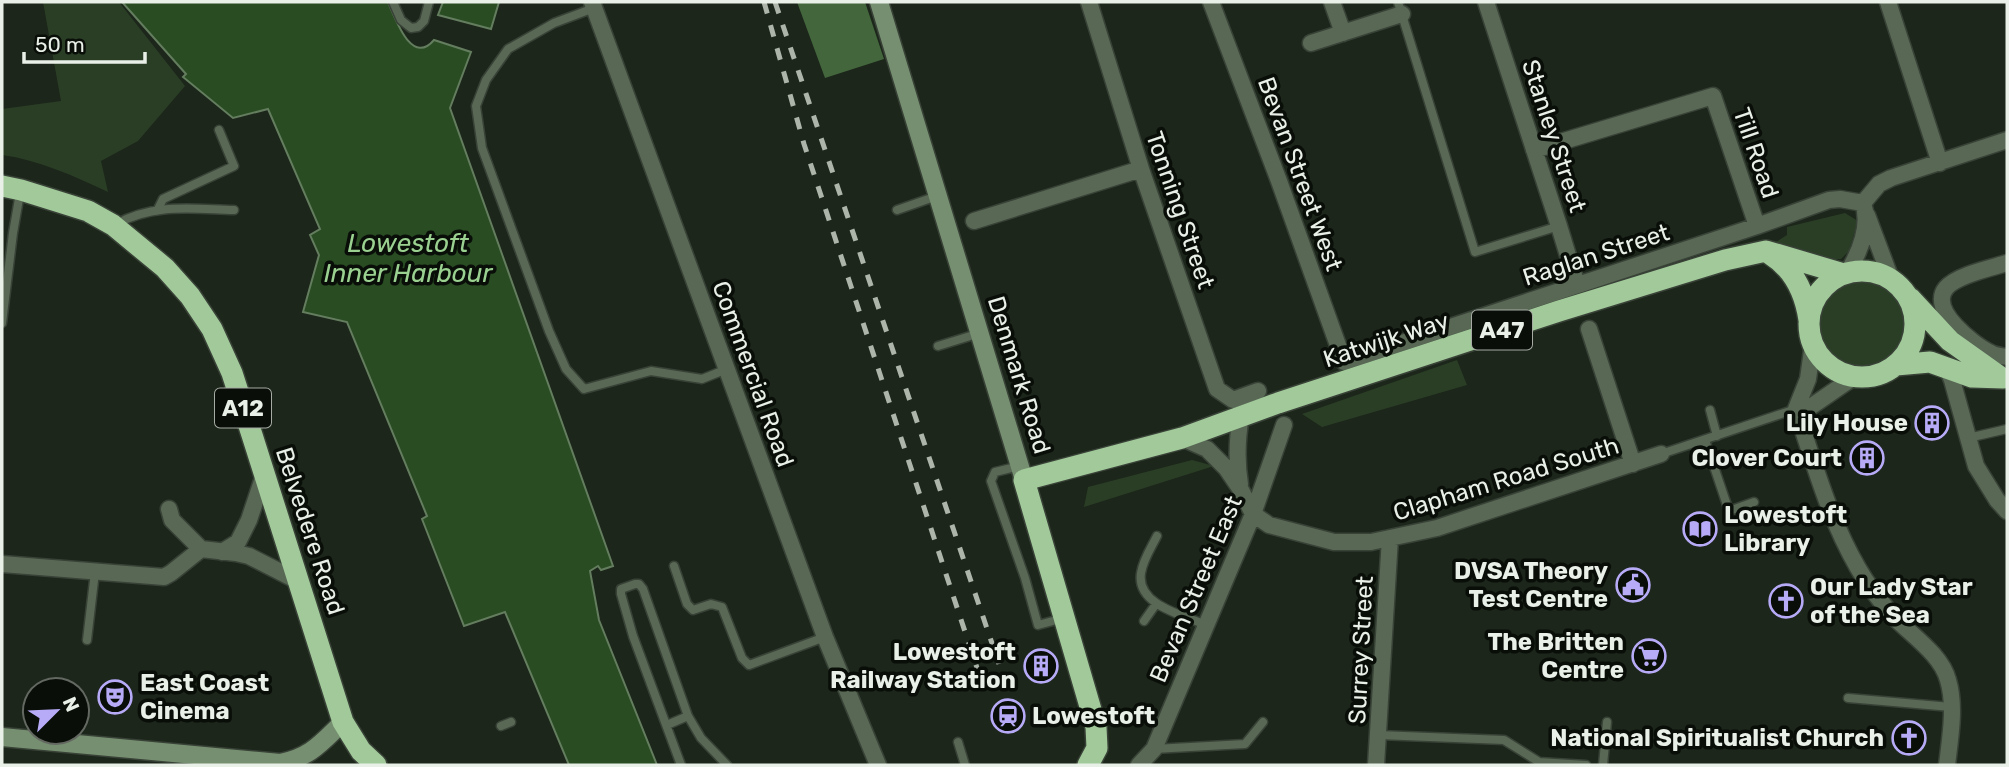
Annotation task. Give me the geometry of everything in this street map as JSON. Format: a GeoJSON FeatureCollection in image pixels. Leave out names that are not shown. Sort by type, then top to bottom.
{"type":"FeatureCollection","features":[{"type":"Feature","properties":{"kind":"highway","name":"Belvedere Road"},"geometry":{"type":"LineString","coordinates":[[11,188],[89,211],[113,225],[165,268],[190,296],[212,329],[232,373],[343,722]]}},
{"type":"Feature","properties":{"kind":"highway","name":"Katwijk Way"},"geometry":{"type":"LineString","coordinates":[[1022,473],[1182,438],[1559,311],[1725,260],[1766,251],[1846,273]]}},
{"type":"Feature","properties":{"kind":"highway"},"geometry":{"type":"LineString","coordinates":[[1766,251],[1782,263],[1796,279],[1803,293],[1813,343],[1825,362],[1834,369],[1854,377],[1876,375],[1896,365],[1930,362],[1972,377],[2004,378]]}},
{"type":"Feature","properties":{"kind":"highway"},"geometry":{"type":"LineString","coordinates":[[1809,321],[1815,300],[1829,283],[1846,273],[1870,271],[1895,283],[1950,341],[2004,378]]}},
{"type":"Feature","properties":{"kind":"highway"},"geometry":{"type":"LineString","coordinates":[[1895,283],[1912,304],[1916,326],[1910,348],[1896,365]]}},
{"type":"Feature","properties":{"kind":"highway","name":"Denmark Road"},"geometry":{"type":"LineString","coordinates":[[1022,473],[1096,727],[1097,748],[1090,765]]}},
{"type":"Feature","properties":{"kind":"highway","name":"A12"},"geometry":{"type":"LineString","coordinates":[[343,722],[361,751],[376,765]]}},
{"type":"Feature","properties":{"kind":"street","name":"Denmark Road"},"geometry":{"type":"LineString","coordinates":[[878,2],[1022,473]]}},
{"type":"Feature","properties":{"kind":"street","name":"Tonning Street"},"geometry":{"type":"LineString","coordinates":[[1089,2],[1142,169],[1217,389],[1233,400],[1258,391]]}},
{"type":"Feature","properties":{"kind":"street","name":"Bevan Street West"},"geometry":{"type":"LineString","coordinates":[[1211,2],[1344,362]]}},
{"type":"Feature","properties":{"kind":"street"},"geometry":{"type":"LineString","coordinates":[[1332,2],[1343,33]]}},
{"type":"Feature","properties":{"kind":"street","name":"Stanley Street"},"geometry":{"type":"LineString","coordinates":[[1486,2],[1577,285]]}},
{"type":"Feature","properties":{"kind":"street"},"geometry":{"type":"LineString","coordinates":[[1888,2],[1940,163]]}},
{"type":"Feature","properties":{"kind":"street","name":"Commercial Road"},"geometry":{"type":"LineString","coordinates":[[593,5],[825,637],[875,764]]}},
{"type":"Feature","properties":{"kind":"street"},"geometry":{"type":"LineString","coordinates":[[1311,43],[1343,33],[1400,8]]}},
{"type":"Feature","properties":{"kind":"street","name":"Till Road"},"geometry":{"type":"LineString","coordinates":[[1534,150],[1713,96],[1757,226]]}},
{"type":"Feature","properties":{"kind":"street"},"geometry":{"type":"LineString","coordinates":[[1846,273],[1861,243],[1864,207],[1879,184],[2007,140]]}},
{"type":"Feature","properties":{"kind":"street"},"geometry":{"type":"LineString","coordinates":[[974,221],[1142,169]]}},
{"type":"Feature","properties":{"kind":"street","name":"Raglan Street"},"geometry":{"type":"LineString","coordinates":[[1344,362],[1829,200],[1840,199],[1864,207]]}},
{"type":"Feature","properties":{"kind":"street"},"geometry":{"type":"LineString","coordinates":[[1864,207],[1895,283]]}},
{"type":"Feature","properties":{"kind":"street"},"geometry":{"type":"LineString","coordinates":[[2007,264],[1951,283],[1944,291],[1947,316],[1959,330],[1989,353],[2007,357]]}},
{"type":"Feature","properties":{"kind":"street"},"geometry":{"type":"LineString","coordinates":[[1589,329],[1633,464]]}},
{"type":"Feature","properties":{"kind":"street"},"geometry":{"type":"LineString","coordinates":[[1813,343],[1808,379],[1796,409],[1830,512],[1860,572],[1892,615],[1928,648],[1944,668],[1949,681],[1951,707],[1947,765]]}},
{"type":"Feature","properties":{"kind":"street"},"geometry":{"type":"LineString","coordinates":[[1947,368],[1976,466],[2007,511]]}},
{"type":"Feature","properties":{"kind":"street","name":"Clapham Road South"},"geometry":{"type":"LineString","coordinates":[[1796,409],[1809,408],[1854,377]]}},
{"type":"Feature","properties":{"kind":"street"},"geometry":{"type":"LineString","coordinates":[[1241,416],[1237,440],[1237,467],[1241,490]]}},
{"type":"Feature","properties":{"kind":"street","name":"Bevan Street East"},"geometry":{"type":"LineString","coordinates":[[1139,765],[1154,749],[1253,514],[1284,425]]}},
{"type":"Feature","properties":{"kind":"street"},"geometry":{"type":"LineString","coordinates":[[1182,438],[1207,449],[1226,468],[1253,514]]}},
{"type":"Feature","properties":{"kind":"street","name":"Clapham Road South"},"geometry":{"type":"LineString","coordinates":[[1253,514],[1269,525],[1334,542],[1371,542],[1437,528],[1661,454]]}},
{"type":"Feature","properties":{"kind":"street"},"geometry":{"type":"LineString","coordinates":[[222,552],[238,542],[249,520],[264,475]]}},
{"type":"Feature","properties":{"kind":"street"},"geometry":{"type":"LineString","coordinates":[[169,509],[172,520],[201,549],[249,556],[298,581]]}},
{"type":"Feature","properties":{"kind":"street","name":"Surrey Street"},"geometry":{"type":"LineString","coordinates":[[1376,765],[1390,538]]}},
{"type":"Feature","properties":{"kind":"street"},"geometry":{"type":"LineString","coordinates":[[2,564],[164,577],[201,549]]}},
{"type":"Feature","properties":{"kind":"street"},"geometry":{"type":"LineString","coordinates":[[2,737],[248,763],[280,763],[293,761],[310,753],[343,722]]}},
{"type":"Feature","properties":{"kind":"lane"},"geometry":{"type":"LineString","coordinates":[[393,2],[401,20],[411,28],[418,27],[424,21],[429,2]]}},
{"type":"Feature","properties":{"kind":"lane"},"geometry":{"type":"LineString","coordinates":[[593,5],[508,49],[486,80],[476,106],[482,148],[512,234],[566,369],[584,389],[652,371],[702,379],[726,369]]}},
{"type":"Feature","properties":{"kind":"lane"},"geometry":{"type":"LineString","coordinates":[[1400,8],[1475,252],[1559,226]]}},
{"type":"Feature","properties":{"kind":"lane"},"geometry":{"type":"LineString","coordinates":[[158,209],[163,199],[233,166],[219,130]]}},
{"type":"Feature","properties":{"kind":"lane"},"geometry":{"type":"LineString","coordinates":[[2,323],[13,233],[11,188]]}},
{"type":"Feature","properties":{"kind":"lane"},"geometry":{"type":"LineString","coordinates":[[897,210],[938,196]]}},
{"type":"Feature","properties":{"kind":"lane"},"geometry":{"type":"LineString","coordinates":[[113,225],[129,217],[158,209],[234,210]]}},
{"type":"Feature","properties":{"kind":"lane"},"geometry":{"type":"LineString","coordinates":[[938,346],[980,333]]}},
{"type":"Feature","properties":{"kind":"lane","name":"Clapham Road South"},"geometry":{"type":"LineString","coordinates":[[1661,454],[1796,409]]}},
{"type":"Feature","properties":{"kind":"lane"},"geometry":{"type":"LineString","coordinates":[[1710,410],[1717,436]]}},
{"type":"Feature","properties":{"kind":"lane"},"geometry":{"type":"LineString","coordinates":[[1968,438],[2007,429]]}},
{"type":"Feature","properties":{"kind":"lane"},"geometry":{"type":"LineString","coordinates":[[1705,440],[1729,511],[1754,502]]}},
{"type":"Feature","properties":{"kind":"lane"},"geometry":{"type":"LineString","coordinates":[[1022,473],[995,472],[991,481],[1038,625],[1064,618]]}},
{"type":"Feature","properties":{"kind":"lane"},"geometry":{"type":"LineString","coordinates":[[1157,536],[1142,569],[1140,582],[1156,604],[1206,625]]}},
{"type":"Feature","properties":{"kind":"lane"},"geometry":{"type":"LineString","coordinates":[[674,566],[687,604],[693,610],[711,604],[722,607],[742,658],[749,665],[825,637]]}},
{"type":"Feature","properties":{"kind":"lane"},"geometry":{"type":"LineString","coordinates":[[87,640],[95,572]]}},
{"type":"Feature","properties":{"kind":"lane"},"geometry":{"type":"LineString","coordinates":[[681,765],[630,625],[621,594],[621,589],[625,587],[639,584],[643,589],[688,716],[721,763]]}},
{"type":"Feature","properties":{"kind":"lane"},"geometry":{"type":"LineString","coordinates":[[1144,621],[1156,604]]}},
{"type":"Feature","properties":{"kind":"lane"},"geometry":{"type":"LineString","coordinates":[[1848,698],[1951,707]]}},
{"type":"Feature","properties":{"kind":"lane"},"geometry":{"type":"LineString","coordinates":[[667,725],[688,716]]}},
{"type":"Feature","properties":{"kind":"lane"},"geometry":{"type":"LineString","coordinates":[[501,726],[511,722]]}},
{"type":"Feature","properties":{"kind":"lane"},"geometry":{"type":"LineString","coordinates":[[1154,749],[1245,744],[1264,722]]}},
{"type":"Feature","properties":{"kind":"lane"},"geometry":{"type":"LineString","coordinates":[[1603,765],[1607,722]]}},
{"type":"Feature","properties":{"kind":"lane"},"geometry":{"type":"LineString","coordinates":[[1379,735],[1504,740],[1539,762],[1586,765]]}},
{"type":"Feature","properties":{"kind":"lane"},"geometry":{"type":"LineString","coordinates":[[958,742],[965,765]]}},
{"type":"Feature","properties":{"kind":"shaded area"},"geometry":{"type":"Polygon","coordinates":[[[43,2],[119,2],[185,86],[138,141],[101,161],[108,192],[43,165],[2,155],[2,109],[61,101],[43,2]]]}},
{"type":"Feature","properties":{"kind":"shaded area"},"geometry":{"type":"Polygon","coordinates":[[[797,2],[865,2],[884,59],[825,78],[797,2]]]}},
{"type":"Feature","properties":{"kind":"shaded area"},"geometry":{"type":"Polygon","coordinates":[[[1845,213],[1858,221],[1849,251],[1841,259],[1828,259],[1773,244],[1787,235],[1787,227],[1845,213]]]}},
{"type":"Feature","properties":{"kind":"shaded area"},"geometry":{"type":"Polygon","coordinates":[[[1862,281],[1886,288],[1898,300],[1905,324],[1898,348],[1886,360],[1862,367],[1838,360],[1826,348],[1819,324],[1826,300],[1838,288],[1862,281]]]}},
{"type":"Feature","properties":{"kind":"shaded area"},"geometry":{"type":"Polygon","coordinates":[[[1457,360],[1467,385],[1322,427],[1302,414],[1457,360]]]}},
{"type":"Feature","properties":{"kind":"shaded area"},"geometry":{"type":"Polygon","coordinates":[[[1192,460],[1214,466],[1084,507],[1088,487],[1192,460]]]}},
{"type":"Feature","properties":{"kind":"water","name":"Lowestoft Inner Harbour"},"geometry":{"type":"Polygon","coordinates":[[[122,2],[388,2],[411,44],[418,48],[426,47],[434,40],[471,52],[450,108],[613,566],[601,570],[598,566],[590,571],[599,620],[657,765],[569,765],[505,612],[464,626],[422,519],[427,516],[347,322],[303,312],[319,255],[310,235],[320,229],[268,109],[233,118],[183,77],[186,74],[122,2]]]}},
{"type":"Feature","properties":{"kind":"water"},"geometry":{"type":"Polygon","coordinates":[[[443,2],[499,2],[491,29],[438,15],[443,2]]]}},
{"type":"Feature","properties":{"kind":"railway"},"geometry":{"type":"LineString","coordinates":[[764,2],[804,144],[978,671]]}},
{"type":"Feature","properties":{"kind":"railway"},"geometry":{"type":"LineString","coordinates":[[775,2],[999,664]]}},
{"type":"Feature","properties":{"kind":"place","name":"Lily House"},"geometry":{"type":"Point","coordinates":[1932,423]}},
{"type":"Feature","properties":{"kind":"place","name":"Clover Court"},"geometry":{"type":"Point","coordinates":[1867,458]}},
{"type":"Feature","properties":{"kind":"place","name":"Lowestoft Library"},"geometry":{"type":"Point","coordinates":[1700,529]}},
{"type":"Feature","properties":{"kind":"place","name":"DVSA Theory Test Centre"},"geometry":{"type":"Point","coordinates":[1633,585]}},
{"type":"Feature","properties":{"kind":"place","name":"Our Lady Star of the Sea"},"geometry":{"type":"Point","coordinates":[1786,601]}},
{"type":"Feature","properties":{"kind":"place","name":"The Britten Centre"},"geometry":{"type":"Point","coordinates":[1649,656]}},
{"type":"Feature","properties":{"kind":"place","name":"Lowestoft Railway Station"},"geometry":{"type":"Point","coordinates":[1041,666]}},
{"type":"Feature","properties":{"kind":"place","name":"East Coast Cinema"},"geometry":{"type":"Point","coordinates":[115,697]}},
{"type":"Feature","properties":{"kind":"place","name":"Lowestoft"},"geometry":{"type":"Point","coordinates":[1008,716]}},
{"type":"Feature","properties":{"kind":"place","name":"National Spiritualist Church"},"geometry":{"type":"Point","coordinates":[1909,738]}}]}
